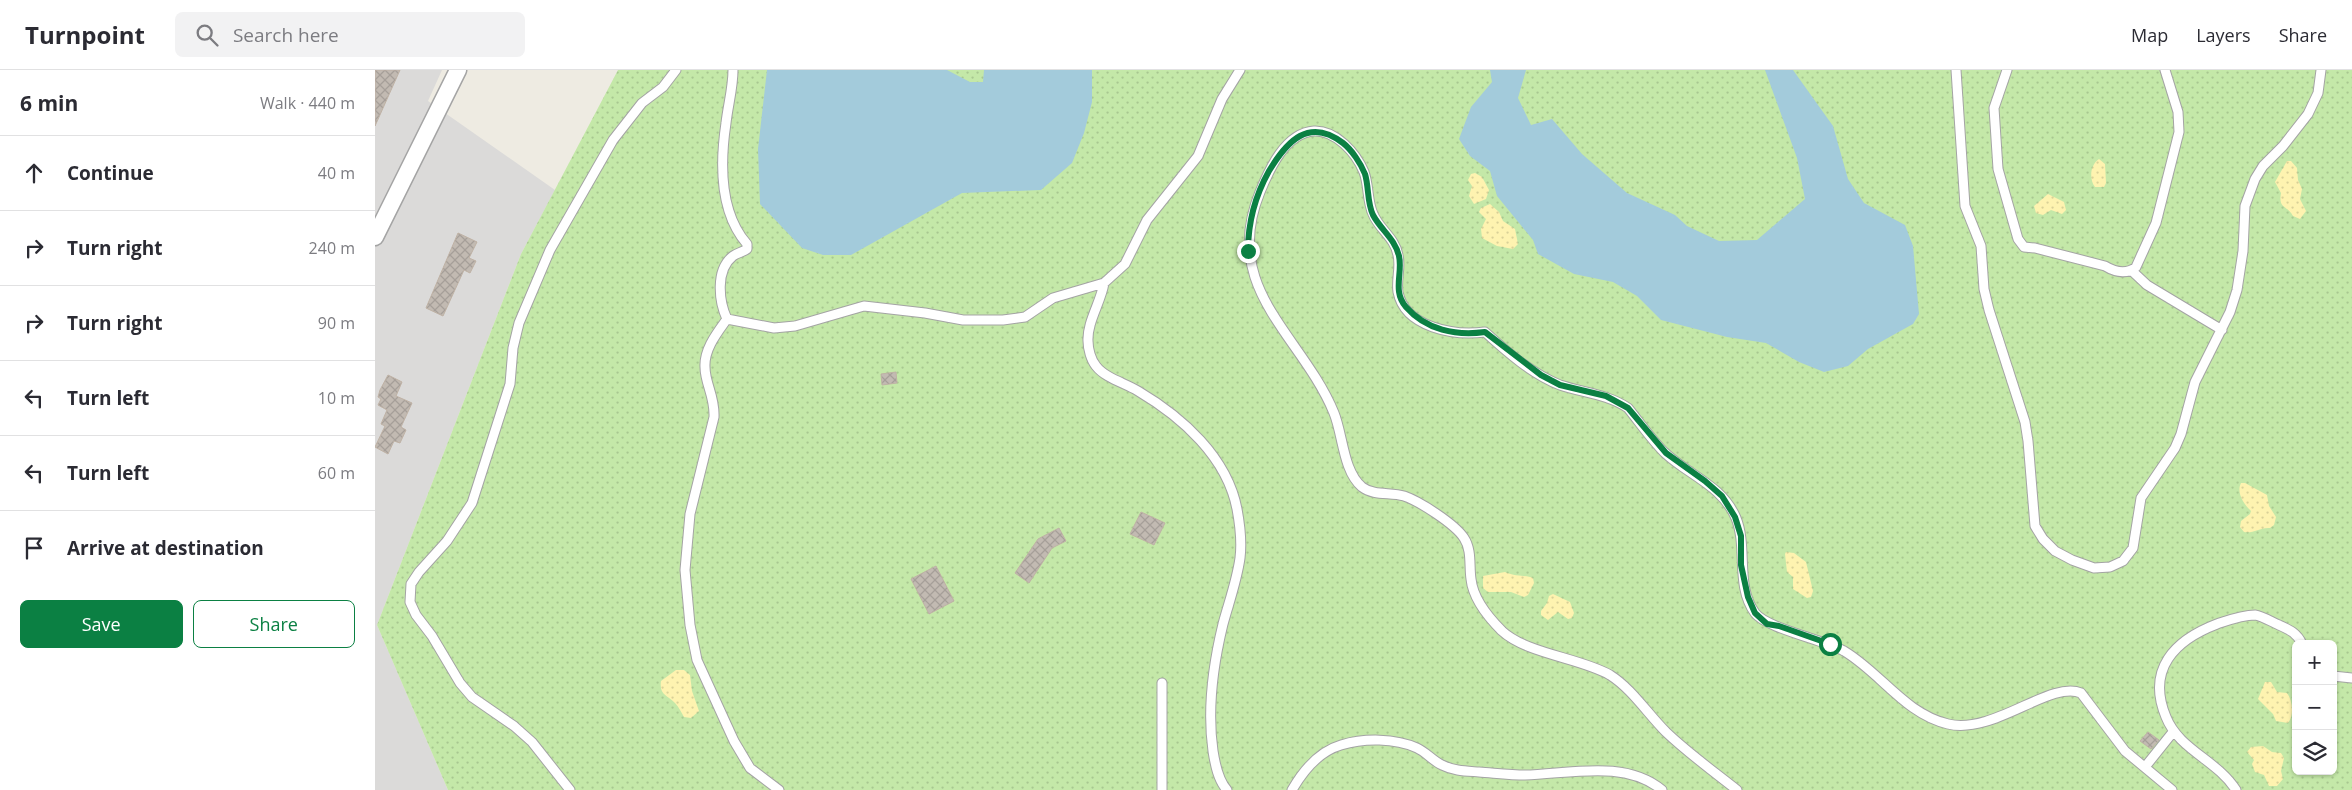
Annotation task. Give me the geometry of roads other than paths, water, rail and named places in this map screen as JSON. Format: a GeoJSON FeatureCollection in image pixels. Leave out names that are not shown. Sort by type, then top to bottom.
{"type":"FeatureCollection","features":[{"type":"Feature","properties":{"kind":"street"},"geometry":{"type":"LineString","coordinates":[[375,237],[458,70]]}},
{"type":"Feature","properties":{"kind":"lane"},"geometry":{"type":"LineString","coordinates":[[570,790],[533,742],[514,726],[483,706],[460,684],[432,636],[416,615],[410,602],[411,584],[419,572],[447,541],[471,503],[510,384],[513,348],[519,324],[550,250],[613,140],[642,103],[663,87],[676,70]]}},
{"type":"Feature","properties":{"kind":"lane"},"geometry":{"type":"LineString","coordinates":[[727,319],[720,296],[721,280],[733,256],[747,249],[747,244],[734,226],[724,189],[724,148],[733,70]]}},
{"type":"Feature","properties":{"kind":"lane"},"geometry":{"type":"LineString","coordinates":[[727,319],[774,328],[795,326],[863,306],[907,310],[963,320],[1003,320],[1025,317],[1053,298],[1104,283],[1125,264],[1147,220],[1198,156],[1222,99],[1240,70]]}},
{"type":"Feature","properties":{"kind":"lane"},"geometry":{"type":"LineString","coordinates":[[1956,70],[1965,206],[1981,246],[1984,289],[1989,310],[2025,422],[2029,441],[2035,526],[2043,539],[2055,551],[2094,568],[2110,567],[2123,561],[2133,548],[2141,498],[2175,448],[2181,434],[2195,382],[2222,330],[2237,290],[2243,251],[2245,206],[2255,179],[2263,166],[2283,146],[2308,114],[2318,93],[2321,70]]}},
{"type":"Feature","properties":{"kind":"lane"},"geometry":{"type":"LineString","coordinates":[[2007,70],[1994,108],[1998,169],[2018,239],[2024,247],[2095,263],[2113,271],[2131,270],[2147,285],[2222,330]]}},
{"type":"Feature","properties":{"kind":"lane"},"geometry":{"type":"LineString","coordinates":[[2131,270],[2145,250],[2156,223],[2179,132],[2178,112],[2165,70]]}},
{"type":"Feature","properties":{"kind":"lane"},"geometry":{"type":"LineString","coordinates":[[1737,790],[1669,735],[1628,690],[1609,675],[1506,634],[1480,604],[1471,583],[1470,558],[1464,537],[1449,523],[1403,496],[1365,490],[1358,482],[1349,465],[1334,414],[1314,376],[1270,311],[1254,274],[1248,251],[1250,222],[1267,175],[1279,155],[1303,134],[1317,131],[1333,136],[1355,156],[1364,172],[1372,213],[1394,241],[1399,257],[1398,292],[1404,305],[1418,319],[1451,332],[1468,334],[1485,332],[1541,375],[1560,385],[1606,396],[1621,403],[1628,408],[1666,453],[1705,481],[1722,496],[1735,517],[1741,536],[1741,565],[1748,597],[1755,613],[1767,624],[1779,626],[1845,652],[1916,711],[1934,721],[1953,725],[1973,726],[1991,721],[2054,694],[2075,690],[2088,700],[2106,728],[2125,751],[2172,790]]}},
{"type":"Feature","properties":{"kind":"lane"},"geometry":{"type":"LineString","coordinates":[[1104,283],[1102,297],[1089,331],[1088,341],[1096,366],[1138,391],[1192,430],[1227,479],[1237,507],[1240,557],[1219,642],[1211,695],[1211,739],[1215,764],[1227,790]]}},
{"type":"Feature","properties":{"kind":"lane"},"geometry":{"type":"LineString","coordinates":[[727,319],[714,337],[707,353],[704,368],[715,403],[714,417],[690,514],[685,570],[690,625],[697,660],[734,741],[750,768],[779,790]]}},
{"type":"Feature","properties":{"kind":"lane"},"geometry":{"type":"LineString","coordinates":[[2236,790],[2217,767],[2183,742],[2173,732],[2165,715],[2159,691],[2160,674],[2166,660],[2192,635],[2224,622],[2256,615],[2293,631],[2299,640]]}},
{"type":"Feature","properties":{"kind":"lane"},"geometry":{"type":"LineString","coordinates":[[2337,676],[2352,678]]}},
{"type":"Feature","properties":{"kind":"lane"},"geometry":{"type":"LineString","coordinates":[[1162,683],[1162,790]]}},
{"type":"Feature","properties":{"kind":"lane"},"geometry":{"type":"LineString","coordinates":[[2145,767],[2173,732]]}},
{"type":"Feature","properties":{"kind":"lane"},"geometry":{"type":"LineString","coordinates":[[1292,790],[1305,770],[1327,751],[1342,745],[1370,741],[1397,742],[1417,748],[1441,765],[1457,770],[1525,774],[1570,772],[1622,773],[1644,778],[1661,790]]}},
{"type":"Feature","properties":{"kind":"water"},"geometry":{"type":"Polygon","coordinates":[[[767,70],[947,70],[970,82],[983,82],[984,70],[1092,70],[1092,102],[1084,133],[1072,163],[1041,190],[962,193],[851,255],[823,255],[802,248],[760,204],[758,149],[767,70]]]}},
{"type":"Feature","properties":{"kind":"water"},"geometry":{"type":"Polygon","coordinates":[[[1490,70],[1526,70],[1518,98],[1531,125],[1552,119],[1582,154],[1627,193],[1675,215],[1687,226],[1719,241],[1757,240],[1805,199],[1797,158],[1765,70],[1793,70],[1833,126],[1848,179],[1864,203],[1905,225],[1913,246],[1919,314],[1913,324],[1868,349],[1848,366],[1824,372],[1799,362],[1766,343],[1727,337],[1661,320],[1637,296],[1613,282],[1574,274],[1538,254],[1533,240],[1497,196],[1490,171],[1470,156],[1459,139],[1471,107],[1492,82],[1490,70]]]}}]}
